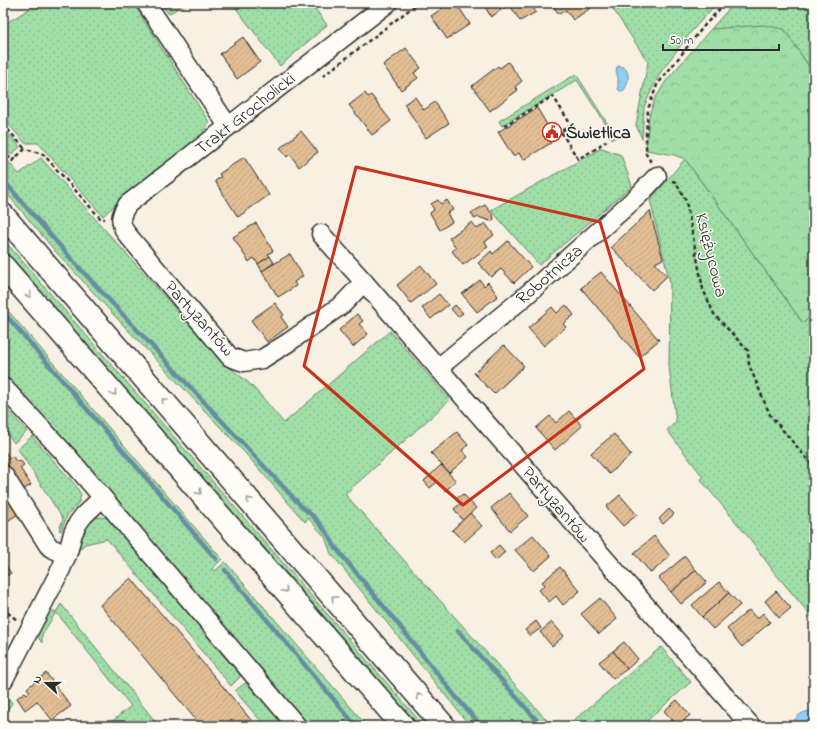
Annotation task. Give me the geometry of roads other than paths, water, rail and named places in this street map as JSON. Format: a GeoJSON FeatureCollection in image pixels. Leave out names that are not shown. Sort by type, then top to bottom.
{"type":"FeatureCollection","features":[{"type":"Feature","properties":{"kind":"highway"},"geometry":{"type":"LineString","coordinates":[[3,215],[444,726]]}},
{"type":"Feature","properties":{"kind":"highway"},"geometry":{"type":"LineString","coordinates":[[3,266],[404,726]]}},
{"type":"Feature","properties":{"kind":"street"},"geometry":{"type":"LineString","coordinates":[[146,3],[228,126]]}},
{"type":"Feature","properties":{"kind":"street","name":"Trakt Grocholicki"},"geometry":{"type":"LineString","coordinates":[[123,226],[124,211],[128,204],[388,3]]}},
{"type":"Feature","properties":{"kind":"street","name":"Robotnicza"},"geometry":{"type":"LineString","coordinates":[[438,368],[522,299],[639,195],[656,176]]}},
{"type":"Feature","properties":{"kind":"street","name":"Partyzantów"},"geometry":{"type":"LineString","coordinates":[[123,226],[230,357],[244,362],[262,359],[289,342],[343,304],[364,282]]}},
{"type":"Feature","properties":{"kind":"street","name":"Partyzantów"},"geometry":{"type":"LineString","coordinates":[[320,234],[364,282],[751,726]]}},
{"type":"Feature","properties":{"kind":"street"},"geometry":{"type":"LineString","coordinates":[[3,387],[38,424],[297,726]]}},
{"type":"Feature","properties":{"kind":"street"},"geometry":{"type":"LineString","coordinates":[[3,474],[48,545],[51,548],[67,555]]}},
{"type":"Feature","properties":{"kind":"street"},"geometry":{"type":"LineString","coordinates":[[3,681],[61,569],[67,555],[73,533],[78,523],[84,515],[102,498]]}},
{"type":"Feature","properties":{"kind":"water"},"geometry":{"type":"Polygon","coordinates":[[[619,66],[626,69],[628,73],[627,85],[623,91],[618,89],[618,78],[616,71],[617,67],[619,66]]]}},
{"type":"Feature","properties":{"kind":"water"},"geometry":{"type":"Polygon","coordinates":[[[814,711],[814,726],[790,726],[798,716],[814,711]]]}},
{"type":"Feature","properties":{"kind":"waterway"},"geometry":{"type":"LineString","coordinates":[[3,180],[73,261],[302,507],[317,520],[336,548],[481,726]]}},
{"type":"Feature","properties":{"kind":"waterway"},"geometry":{"type":"LineString","coordinates":[[5,314],[216,559]]}},
{"type":"Feature","properties":{"kind":"waterway"},"geometry":{"type":"LineString","coordinates":[[225,570],[356,726]]}},
{"type":"Feature","properties":{"kind":"waterway"},"geometry":{"type":"LineString","coordinates":[[458,631],[542,726]]}},
{"type":"Feature","properties":{"kind":"place","name":"Świetlica"},"geometry":{"type":"Point","coordinates":[552,132]}}]}
